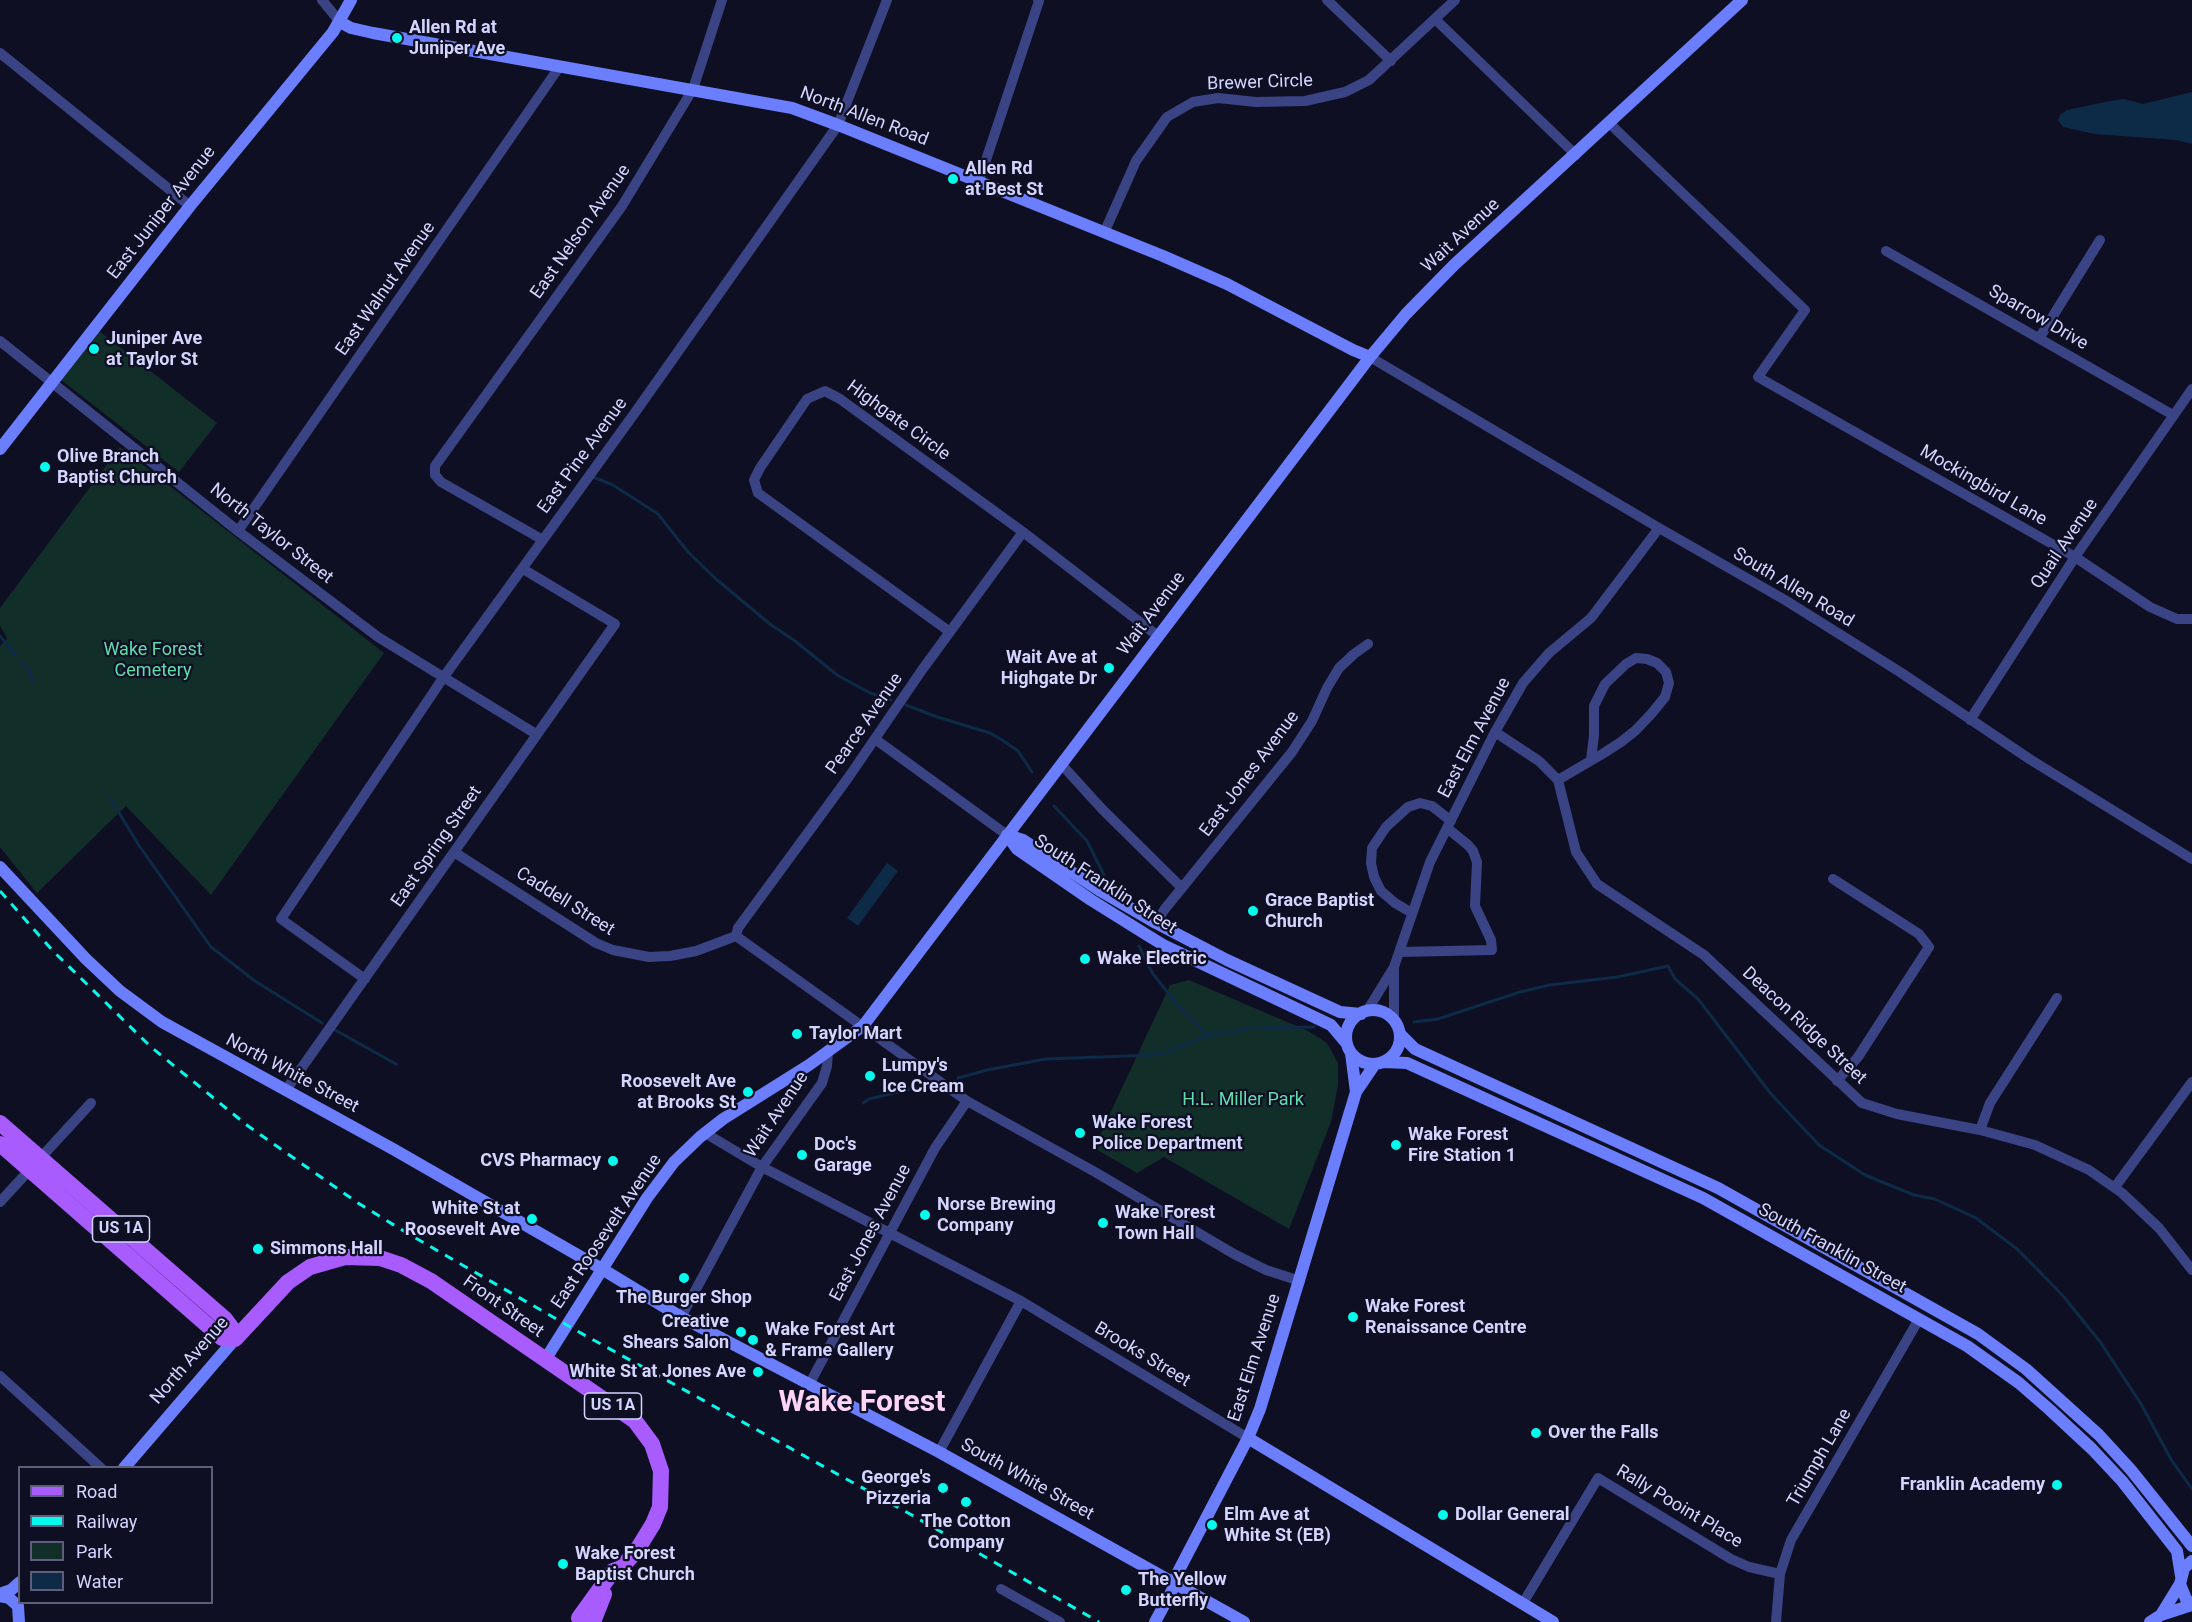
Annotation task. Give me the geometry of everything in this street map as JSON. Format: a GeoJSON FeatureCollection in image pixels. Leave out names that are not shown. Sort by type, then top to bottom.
{"type":"FeatureCollection","features":[{"type":"Feature","properties":{"kind":"main road","name":"US 1A"},"geometry":{"type":"LineString","coordinates":[[0,1123],[35,1164],[225,1319],[235,1339]]}},
{"type":"Feature","properties":{"kind":"main road"},"geometry":{"type":"LineString","coordinates":[[0,1144],[35,1164]]}},
{"type":"Feature","properties":{"kind":"main road","name":"Front Street"},"geometry":{"type":"LineString","coordinates":[[288,1282],[310,1267],[345,1257],[368,1257],[392,1261],[431,1281],[634,1420],[652,1444],[661,1471],[660,1507],[637,1551],[621,1568],[618,1576],[584,1621]]}},
{"type":"Feature","properties":{"kind":"main road","name":"North Avenue"},"geometry":{"type":"LineString","coordinates":[[235,1339],[288,1282]]}},
{"type":"Feature","properties":{"kind":"street"},"geometry":{"type":"LineString","coordinates":[[322,0],[340,22]]}},
{"type":"Feature","properties":{"kind":"street","name":"East Juniper Avenue"},"geometry":{"type":"LineString","coordinates":[[0,449],[189,206],[340,22],[351,0]]}},
{"type":"Feature","properties":{"kind":"street","name":"East Nelson Avenue"},"geometry":{"type":"LineString","coordinates":[[543,540],[441,482],[435,475],[435,466],[622,206],[693,89],[722,0]]}},
{"type":"Feature","properties":{"kind":"street","name":"East Pine Avenue"},"geometry":{"type":"LineString","coordinates":[[364,979],[282,918],[443,678],[838,125],[887,0]]}},
{"type":"Feature","properties":{"kind":"street"},"geometry":{"type":"LineString","coordinates":[[979,181],[1039,0]]}},
{"type":"Feature","properties":{"kind":"street"},"geometry":{"type":"LineString","coordinates":[[1327,0],[1391,61]]}},
{"type":"Feature","properties":{"kind":"street","name":"Brewer Circle"},"geometry":{"type":"LineString","coordinates":[[1104,233],[1136,161],[1167,117],[1193,102],[1218,98],[1256,102],[1297,101],[1346,92],[1369,80],[1455,0]]}},
{"type":"Feature","properties":{"kind":"street","name":"Wait Avenue"},"geometry":{"type":"LineString","coordinates":[[681,1317],[762,1167],[822,1083],[828,1052],[862,1026],[1370,357],[1406,314],[1438,281],[1742,0]]}},
{"type":"Feature","properties":{"kind":"street"},"geometry":{"type":"LineString","coordinates":[[1436,20],[1576,155]]}},
{"type":"Feature","properties":{"kind":"street","name":"North Allen Road"},"geometry":{"type":"LineString","coordinates":[[340,22],[351,28],[772,103],[838,125],[979,181],[1227,284],[1370,357]]}},
{"type":"Feature","properties":{"kind":"street"},"geometry":{"type":"LineString","coordinates":[[0,53],[189,206]]}},
{"type":"Feature","properties":{"kind":"street","name":"East Walnut Avenue"},"geometry":{"type":"LineString","coordinates":[[238,531],[560,66]]}},
{"type":"Feature","properties":{"kind":"street","name":"Mockingbird Lane"},"geometry":{"type":"LineString","coordinates":[[1609,123],[1805,309],[1758,377],[2075,557],[2150,607],[2177,619],[2192,619]]}},
{"type":"Feature","properties":{"kind":"street"},"geometry":{"type":"LineString","coordinates":[[2040,337],[2100,240]]}},
{"type":"Feature","properties":{"kind":"street","name":"Sparrow Drive"},"geometry":{"type":"LineString","coordinates":[[1886,251],[2173,415]]}},
{"type":"Feature","properties":{"kind":"street","name":"North Taylor Street"},"geometry":{"type":"LineString","coordinates":[[0,340],[238,531],[378,637],[536,734]]}},
{"type":"Feature","properties":{"kind":"street","name":"South Allen Road"},"geometry":{"type":"LineString","coordinates":[[1370,357],[1822,623],[1906,675],[2031,760],[2192,859]]}},
{"type":"Feature","properties":{"kind":"street","name":"Quail Avenue"},"geometry":{"type":"LineString","coordinates":[[1970,720],[2075,557],[2192,389]]}},
{"type":"Feature","properties":{"kind":"street","name":"Highgate Circle"},"geometry":{"type":"LineString","coordinates":[[950,632],[758,493],[754,480],[760,468],[807,399],[825,390],[840,399],[1023,532],[1158,636]]}},
{"type":"Feature","properties":{"kind":"street","name":"East Elm Avenue"},"geometry":{"type":"LineString","coordinates":[[1364,1012],[1394,967],[1430,861],[1495,732],[1523,683],[1549,653],[1591,618],[1659,528]]}},
{"type":"Feature","properties":{"kind":"street","name":"Pearce Avenue"},"geometry":{"type":"LineString","coordinates":[[736,936],[738,928],[1023,532]]}},
{"type":"Feature","properties":{"kind":"street","name":"East Spring Street"},"geometry":{"type":"LineString","coordinates":[[286,1090],[615,624],[523,569]]}},
{"type":"Feature","properties":{"kind":"street","name":"East Jones Avenue"},"geometry":{"type":"LineString","coordinates":[[1156,924],[1164,910],[1292,752],[1312,721],[1339,668],[1368,644]]}},
{"type":"Feature","properties":{"kind":"street"},"geometry":{"type":"LineString","coordinates":[[1495,732],[1539,760],[1558,780],[1591,760],[1636,730],[1665,696],[1669,683],[1666,672],[1657,663],[1636,658],[1626,664],[1605,684],[1594,706],[1594,741],[1591,760]]}},
{"type":"Feature","properties":{"kind":"street"},"geometry":{"type":"LineString","coordinates":[[875,739],[1007,835]]}},
{"type":"Feature","properties":{"kind":"street"},"geometry":{"type":"LineString","coordinates":[[1062,765],[1102,809],[1182,888]]}},
{"type":"Feature","properties":{"kind":"street","name":"Deacon Ridge Street"},"geometry":{"type":"LineString","coordinates":[[1558,780],[1576,852],[1597,884],[1704,954],[1862,1103],[1898,1114],[1980,1130],[2035,1145],[2089,1170],[2115,1187],[2159,1228],[2192,1270]]}},
{"type":"Feature","properties":{"kind":"street"},"geometry":{"type":"LineString","coordinates":[[1400,952],[1492,950],[1488,932],[1475,906],[1477,862],[1473,851],[1432,806],[1420,803],[1408,807],[1386,827],[1372,848],[1371,863],[1374,877],[1382,891],[1395,903],[1412,913]]}},
{"type":"Feature","properties":{"kind":"street","name":"South Franklin Street"},"geometry":{"type":"LineString","coordinates":[[1007,835],[1023,840],[1156,924],[1227,960],[1340,1012],[1364,1012]]}},
{"type":"Feature","properties":{"kind":"street","name":"South Franklin Street"},"geometry":{"type":"LineString","coordinates":[[1007,835],[1017,849],[1156,941],[1331,1025],[1349,1048]]}},
{"type":"Feature","properties":{"kind":"street","name":"Caddell Street"},"geometry":{"type":"LineString","coordinates":[[454,852],[596,943],[613,950],[649,957],[670,956],[696,951],[736,936]]}},
{"type":"Feature","properties":{"kind":"street","name":"North White Street"},"geometry":{"type":"LineString","coordinates":[[0,867],[86,959],[141,1008],[223,1058],[286,1090],[602,1269]]}},
{"type":"Feature","properties":{"kind":"street"},"geometry":{"type":"LineString","coordinates":[[1833,879],[1919,934],[1929,947],[1858,1057],[1837,1080]]}},
{"type":"Feature","properties":{"kind":"street"},"geometry":{"type":"LineString","coordinates":[[736,936],[967,1101],[1234,1254],[1266,1270],[1300,1281]]}},
{"type":"Feature","properties":{"kind":"street","name":"East Elm Avenue"},"geometry":{"type":"LineString","coordinates":[[1394,967],[1394,1020]]}},
{"type":"Feature","properties":{"kind":"street"},"geometry":{"type":"LineString","coordinates":[[1980,1130],[1990,1103],[2057,998]]}},
{"type":"Feature","properties":{"kind":"street"},"geometry":{"type":"LineString","coordinates":[[1382,1011],[1394,1020],[1400,1034],[1397,1050],[1380,1063],[1357,1060],[1349,1048],[1347,1034],[1350,1025],[1364,1012],[1382,1011]]}},
{"type":"Feature","properties":{"kind":"street","name":"South Franklin Street"},"geometry":{"type":"LineString","coordinates":[[1400,1034],[1414,1049],[1718,1188],[1978,1334],[2026,1370],[2099,1435],[2131,1470],[2192,1546]]}},
{"type":"Feature","properties":{"kind":"street","name":"East Elm Avenue"},"geometry":{"type":"LineString","coordinates":[[1349,1048],[1356,1092]]}},
{"type":"Feature","properties":{"kind":"street","name":"East Roosevelt Avenue"},"geometry":{"type":"LineString","coordinates":[[545,1360],[659,1181],[674,1162],[705,1132],[828,1052]]}},
{"type":"Feature","properties":{"kind":"street","name":"East Elm Avenue"},"geometry":{"type":"LineString","coordinates":[[1155,1622],[1176,1583],[1178,1572],[1248,1438],[1260,1409],[1356,1092],[1380,1063]]}},
{"type":"Feature","properties":{"kind":"street","name":"South Franklin Street"},"geometry":{"type":"LineString","coordinates":[[1380,1063],[1407,1063],[1674,1184],[1967,1346],[2019,1383],[2092,1449],[2122,1482],[2177,1551],[2180,1580],[2186,1599],[2192,1604]]}},
{"type":"Feature","properties":{"kind":"street"},"geometry":{"type":"LineString","coordinates":[[2115,1187],[2192,1082]]}},
{"type":"Feature","properties":{"kind":"street","name":"East Jones Avenue"},"geometry":{"type":"LineString","coordinates":[[810,1383],[935,1148],[967,1101]]}},
{"type":"Feature","properties":{"kind":"street"},"geometry":{"type":"LineString","coordinates":[[0,1202],[91,1103]]}},
{"type":"Feature","properties":{"kind":"street","name":"Brooks Street"},"geometry":{"type":"LineString","coordinates":[[705,1132],[762,1167],[1021,1301],[1553,1622]]}},
{"type":"Feature","properties":{"kind":"street","name":"South White Street"},"geometry":{"type":"LineString","coordinates":[[602,1269],[681,1317],[939,1452],[1244,1622]]}},
{"type":"Feature","properties":{"kind":"street"},"geometry":{"type":"LineString","coordinates":[[939,1452],[1021,1301]]}},
{"type":"Feature","properties":{"kind":"street","name":"Triumph Lane"},"geometry":{"type":"LineString","coordinates":[[1776,1622],[1780,1574],[1791,1540],[1919,1319]]}},
{"type":"Feature","properties":{"kind":"street","name":"North Avenue"},"geometry":{"type":"LineString","coordinates":[[125,1466],[235,1339]]}},
{"type":"Feature","properties":{"kind":"street"},"geometry":{"type":"LineString","coordinates":[[0,1376],[100,1466]]}},
{"type":"Feature","properties":{"kind":"street","name":"Rally Pooint Place"},"geometry":{"type":"LineString","coordinates":[[1522,1604],[1598,1478],[1731,1559],[1749,1567],[1780,1574]]}},
{"type":"Feature","properties":{"kind":"street"},"geometry":{"type":"LineString","coordinates":[[2156,1619],[2180,1580],[2184,1568],[2192,1561]]}},
{"type":"Feature","properties":{"kind":"street"},"geometry":{"type":"LineString","coordinates":[[0,1595],[18,1584]]}},
{"type":"Feature","properties":{"kind":"street"},"geometry":{"type":"LineString","coordinates":[[1000,1588],[1060,1622]]}},
{"type":"Feature","properties":{"kind":"street"},"geometry":{"type":"LineString","coordinates":[[0,1595],[14,1602],[21,1616]]}},
{"type":"Feature","properties":{"kind":"street"},"geometry":{"type":"LineString","coordinates":[[2156,1619],[2192,1604]]}},
{"type":"Feature","properties":{"kind":"green space"},"geometry":{"type":"Polygon","coordinates":[[[99,331],[217,423],[179,472],[60,379],[99,331]]]}},
{"type":"Feature","properties":{"kind":"green space","name":"Wake Forest Cemetery"},"geometry":{"type":"Polygon","coordinates":[[[120,447],[384,653],[211,895],[126,806],[37,893],[0,847],[0,646],[7,638],[0,626],[0,608],[120,447]]]}},
{"type":"Feature","properties":{"kind":"green space","name":"H.L. Miller Park"},"geometry":{"type":"Polygon","coordinates":[[[1189,980],[1308,1031],[1327,1043],[1338,1063],[1338,1085],[1331,1122],[1289,1229],[1164,1157],[1137,1173],[1094,1148],[1170,985],[1189,980]]]}},
{"type":"Feature","properties":{"kind":"water"},"geometry":{"type":"Polygon","coordinates":[[[2192,92],[2192,144],[2176,140],[2095,134],[2063,127],[2058,120],[2060,115],[2067,110],[2110,101],[2124,99],[2143,104],[2192,92]]]}},
{"type":"Feature","properties":{"kind":"water"},"geometry":{"type":"Polygon","coordinates":[[[887,863],[898,871],[858,926],[847,918],[887,863]]]}},
{"type":"Feature","properties":{"kind":"waterway"},"geometry":{"type":"LineString","coordinates":[[593,477],[613,485],[658,514],[688,552],[716,579],[837,675],[870,693],[891,700]]}},
{"type":"Feature","properties":{"kind":"waterway"},"geometry":{"type":"LineString","coordinates":[[0,636],[16,655]]}},
{"type":"Feature","properties":{"kind":"waterway"},"geometry":{"type":"LineString","coordinates":[[22,662],[29,671],[33,683]]}},
{"type":"Feature","properties":{"kind":"waterway"},"geometry":{"type":"LineString","coordinates":[[906,705],[990,733],[1018,751],[1032,772]]}},
{"type":"Feature","properties":{"kind":"waterway"},"geometry":{"type":"LineString","coordinates":[[110,798],[140,847],[211,947],[255,981],[322,1023]]}},
{"type":"Feature","properties":{"kind":"waterway"},"geometry":{"type":"LineString","coordinates":[[1054,806],[1087,841],[1104,875]]}},
{"type":"Feature","properties":{"kind":"waterway"},"geometry":{"type":"LineString","coordinates":[[1139,946],[1153,974],[1180,1008],[1206,1033],[1206,1036]]}},
{"type":"Feature","properties":{"kind":"waterway"},"geometry":{"type":"LineString","coordinates":[[1414,1022],[1438,1019],[1520,992],[1550,985],[1617,977],[1668,966],[1675,979],[1698,999],[1771,1094],[1819,1145],[1865,1175],[1914,1195],[1935,1199],[1976,1218],[2017,1249],[2064,1297],[2101,1343],[2141,1404],[2172,1461],[2192,1489]]}},
{"type":"Feature","properties":{"kind":"waterway"},"geometry":{"type":"LineString","coordinates":[[958,1078],[1046,1059],[1154,1055],[1206,1036],[1253,1028],[1314,1027]]}},
{"type":"Feature","properties":{"kind":"waterway"},"geometry":{"type":"LineString","coordinates":[[335,1030],[396,1064]]}},
{"type":"Feature","properties":{"kind":"waterway"},"geometry":{"type":"LineString","coordinates":[[863,1103],[869,1099],[924,1086]]}},
{"type":"Feature","properties":{"kind":"railway"},"geometry":{"type":"LineString","coordinates":[[0,891],[53,951],[151,1047],[248,1126],[358,1203],[579,1332],[910,1514],[1099,1622]]}},
{"type":"Feature","properties":{"kind":"place","name":"Allen Rd at Juniper Ave"},"geometry":{"type":"Point","coordinates":[397,38]}},
{"type":"Feature","properties":{"kind":"place","name":"Allen Rd at Best St"},"geometry":{"type":"Point","coordinates":[953,179]}},
{"type":"Feature","properties":{"kind":"place","name":"Juniper Ave at Taylor St"},"geometry":{"type":"Point","coordinates":[94,349]}},
{"type":"Feature","properties":{"kind":"place","name":"Olive Branch Baptist Church"},"geometry":{"type":"Point","coordinates":[45,467]}},
{"type":"Feature","properties":{"kind":"place","name":"Wait Ave at Highgate Dr"},"geometry":{"type":"Point","coordinates":[1109,668]}},
{"type":"Feature","properties":{"kind":"place","name":"Grace Baptist Church"},"geometry":{"type":"Point","coordinates":[1253,911]}},
{"type":"Feature","properties":{"kind":"place","name":"Wake Electric"},"geometry":{"type":"Point","coordinates":[1085,959]}},
{"type":"Feature","properties":{"kind":"place","name":"Taylor Mart"},"geometry":{"type":"Point","coordinates":[797,1034]}},
{"type":"Feature","properties":{"kind":"place","name":"Lumpy's Ice Cream"},"geometry":{"type":"Point","coordinates":[870,1076]}},
{"type":"Feature","properties":{"kind":"place","name":"Roosevelt Ave at Brooks St"},"geometry":{"type":"Point","coordinates":[748,1092]}},
{"type":"Feature","properties":{"kind":"place","name":"Wake Forest Police Department"},"geometry":{"type":"Point","coordinates":[1080,1133]}},
{"type":"Feature","properties":{"kind":"place","name":"Wake Forest Fire Station 1"},"geometry":{"type":"Point","coordinates":[1396,1145]}},
{"type":"Feature","properties":{"kind":"place","name":"Doc's Garage"},"geometry":{"type":"Point","coordinates":[802,1155]}},
{"type":"Feature","properties":{"kind":"place","name":"CVS Pharmacy"},"geometry":{"type":"Point","coordinates":[613,1161]}},
{"type":"Feature","properties":{"kind":"place","name":"Norse Brewing Company"},"geometry":{"type":"Point","coordinates":[925,1215]}},
{"type":"Feature","properties":{"kind":"place","name":"White St at Roosevelt Ave"},"geometry":{"type":"Point","coordinates":[532,1219]}},
{"type":"Feature","properties":{"kind":"place","name":"Wake Forest Town Hall"},"geometry":{"type":"Point","coordinates":[1103,1223]}},
{"type":"Feature","properties":{"kind":"place","name":"Simmons Hall"},"geometry":{"type":"Point","coordinates":[258,1249]}},
{"type":"Feature","properties":{"kind":"place","name":"The Burger Shop"},"geometry":{"type":"Point","coordinates":[684,1278]}},
{"type":"Feature","properties":{"kind":"place","name":"Wake Forest Renaissance Centre"},"geometry":{"type":"Point","coordinates":[1353,1317]}},
{"type":"Feature","properties":{"kind":"place","name":"Creative Shears Salon"},"geometry":{"type":"Point","coordinates":[741,1332]}},
{"type":"Feature","properties":{"kind":"place","name":"Wake Forest Art & Frame Gallery"},"geometry":{"type":"Point","coordinates":[753,1340]}},
{"type":"Feature","properties":{"kind":"place","name":"White St at Jones Ave"},"geometry":{"type":"Point","coordinates":[758,1372]}},
{"type":"Feature","properties":{"kind":"place","name":"Over the Falls"},"geometry":{"type":"Point","coordinates":[1536,1433]}},
{"type":"Feature","properties":{"kind":"place","name":"Franklin Academy"},"geometry":{"type":"Point","coordinates":[2057,1485]}},
{"type":"Feature","properties":{"kind":"place","name":"George's Pizzeria"},"geometry":{"type":"Point","coordinates":[943,1488]}},
{"type":"Feature","properties":{"kind":"place","name":"The Cotton Company"},"geometry":{"type":"Point","coordinates":[966,1502]}},
{"type":"Feature","properties":{"kind":"place","name":"Dollar General"},"geometry":{"type":"Point","coordinates":[1443,1515]}},
{"type":"Feature","properties":{"kind":"place","name":"Elm Ave at White St (EB)"},"geometry":{"type":"Point","coordinates":[1212,1525]}},
{"type":"Feature","properties":{"kind":"place","name":"Wake Forest Baptist Church"},"geometry":{"type":"Point","coordinates":[563,1564]}},
{"type":"Feature","properties":{"kind":"place","name":"The Yellow Butterfly"},"geometry":{"type":"Point","coordinates":[1126,1590]}},
{"type":"Feature","properties":{"kind":"district","name":"Wake Forest"},"geometry":{"type":"Point","coordinates":[862,1403]}}]}
